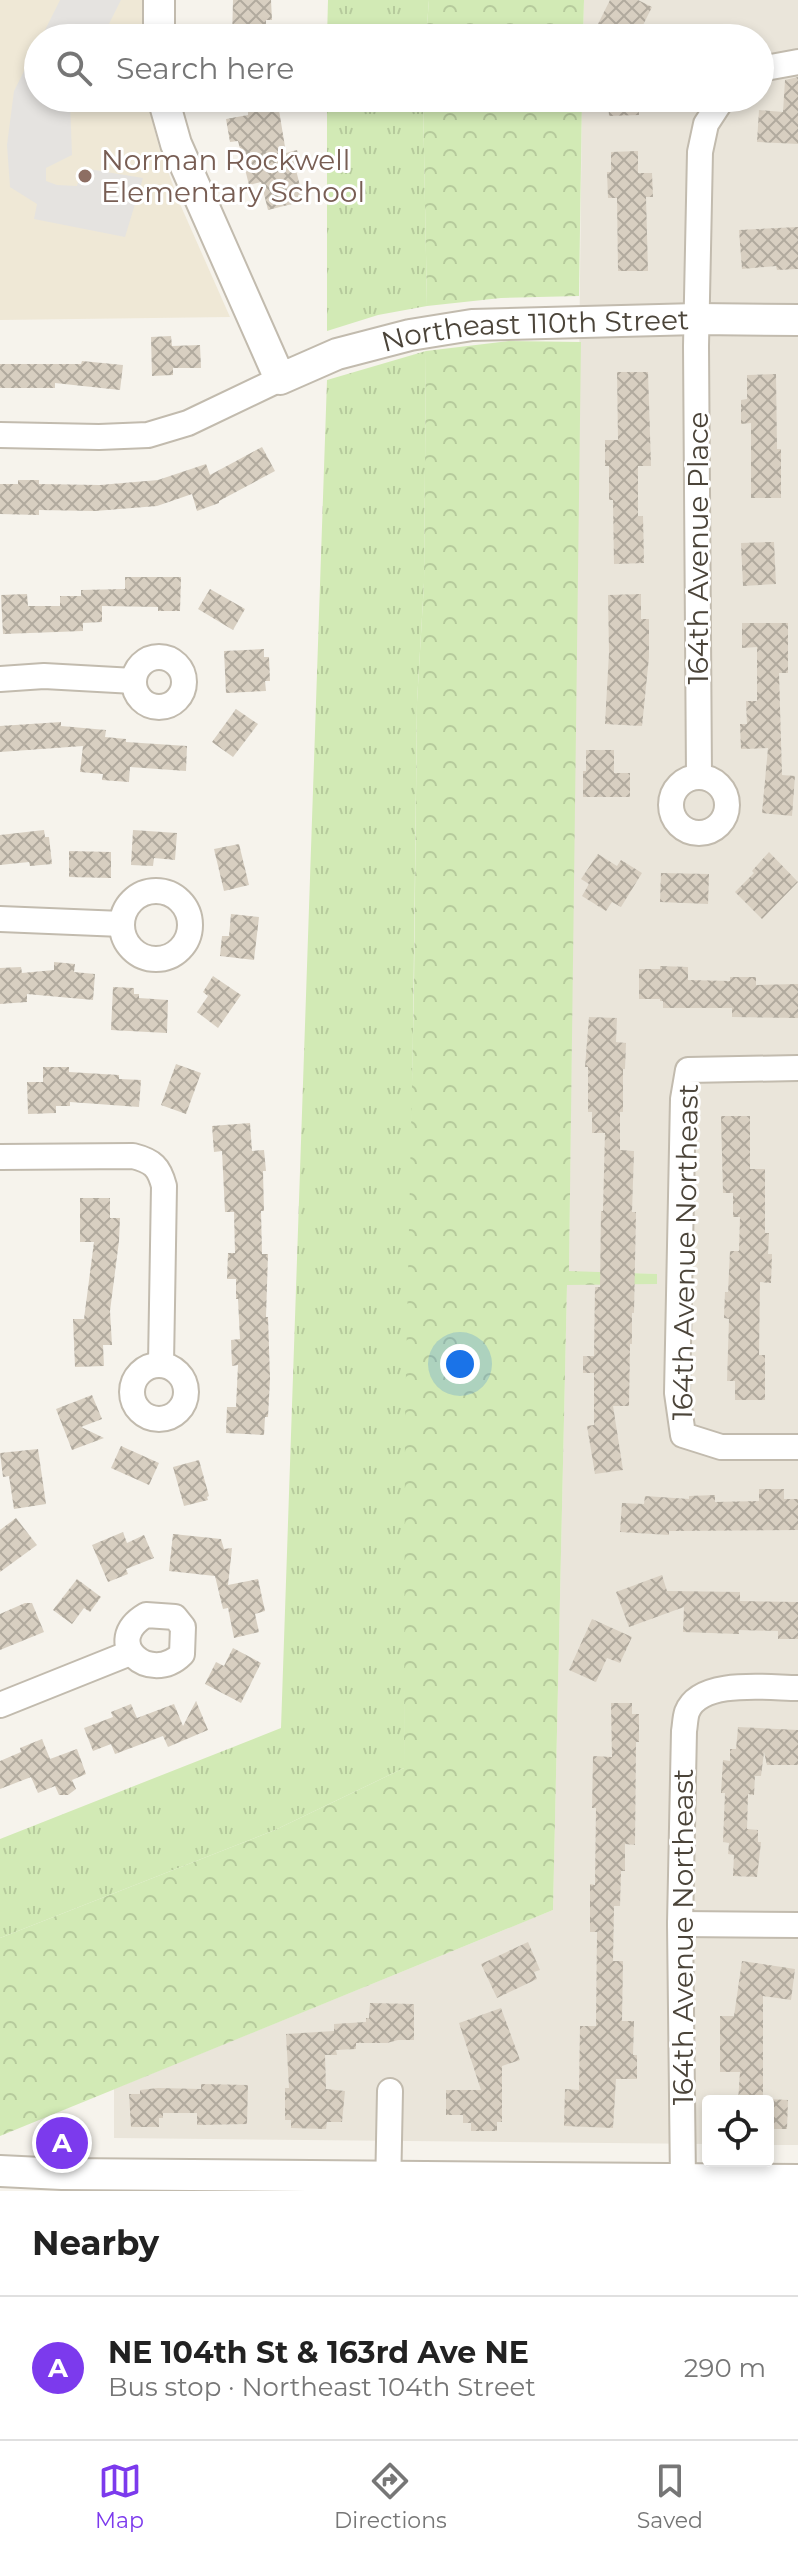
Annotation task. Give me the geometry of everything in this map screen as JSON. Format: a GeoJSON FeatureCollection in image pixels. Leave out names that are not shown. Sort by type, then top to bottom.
{"type":"FeatureCollection","features":[{"type":"Feature","properties":{"kind":"street"},"geometry":{"type":"LineString","coordinates":[[159,0],[159,24]]}},
{"type":"Feature","properties":{"kind":"street"},"geometry":{"type":"LineString","coordinates":[[774,66],[798,62]]}},
{"type":"Feature","properties":{"kind":"street"},"geometry":{"type":"LineString","coordinates":[[0,435],[148,435],[188,423],[280,379],[176,144],[167,112]]}},
{"type":"Feature","properties":{"kind":"street"},"geometry":{"type":"LineString","coordinates":[[697,319],[700,152],[708,112]]}},
{"type":"Feature","properties":{"kind":"street","name":"Northeast 110th Street"},"geometry":{"type":"LineString","coordinates":[[280,379],[337,354],[410,335],[472,325],[697,319],[798,320]]}},
{"type":"Feature","properties":{"kind":"street","name":"164th Avenue Place"},"geometry":{"type":"LineString","coordinates":[[697,319],[699,777]]}},
{"type":"Feature","properties":{"kind":"street"},"geometry":{"type":"LineString","coordinates":[[0,679],[44,676],[134,681]]}},
{"type":"Feature","properties":{"kind":"street"},"geometry":{"type":"LineString","coordinates":[[0,919],[122,924]]}},
{"type":"Feature","properties":{"kind":"street","name":"164th Avenue Northeast"},"geometry":{"type":"LineString","coordinates":[[798,1068],[688,1070],[683,1099],[677,1393],[683,1435],[721,1447],[798,1447]]}},
{"type":"Feature","properties":{"kind":"street"},"geometry":{"type":"LineString","coordinates":[[0,1157],[133,1156],[149,1160],[159,1170],[164,1186],[161,1364]]}},
{"type":"Feature","properties":{"kind":"street"},"geometry":{"type":"LineString","coordinates":[[0,1705],[130,1653]]}},
{"type":"Feature","properties":{"kind":"street","name":"164th Avenue Northeast"},"geometry":{"type":"LineString","coordinates":[[683,2181],[680,1924],[687,1711],[698,1697],[714,1690],[798,1688]]}},
{"type":"Feature","properties":{"kind":"street"},"geometry":{"type":"LineString","coordinates":[[680,1924],[798,1925]]}},
{"type":"Feature","properties":{"kind":"street"},"geometry":{"type":"LineString","coordinates":[[388,2184],[390,2091]]}},
{"type":"Feature","properties":{"kind":"street"},"geometry":{"type":"LineString","coordinates":[[0,2171],[154,2183],[798,2180]]}},
{"type":"Feature","properties":{"kind":"shaded area","name":"Norman Rockwell Elementary School"},"geometry":{"type":"Polygon","coordinates":[[[0,0],[142,0],[143,24],[24,24],[24,112],[150,112],[180,204],[230,317],[0,320],[0,0]]]}},
{"type":"Feature","properties":{"kind":"shaded area"},"geometry":{"type":"Polygon","coordinates":[[[60,0],[121,0],[109,24],[48,24],[60,0]]]}},
{"type":"Feature","properties":{"kind":"shaded area"},"geometry":{"type":"Polygon","coordinates":[[[584,0],[798,0],[798,2145],[774,2145],[774,2095],[702,2095],[702,2144],[114,2138],[114,2089],[553,1910],[567,1284],[657,1283],[657,1274],[569,1272],[582,112],[774,112],[774,24],[583,24],[584,0]]]}},
{"type":"Feature","properties":{"kind":"shaded area"},"geometry":{"type":"Polygon","coordinates":[[[24,71],[24,112],[70,112],[72,155],[46,168],[46,181],[77,186],[82,168],[143,178],[125,237],[34,219],[37,204],[10,187],[7,145],[14,91],[24,71]]]}},
{"type":"Feature","properties":{"kind":"green space"},"geometry":{"type":"Polygon","coordinates":[[[328,0],[429,0],[427,24],[327,24],[328,0]]]}},
{"type":"Feature","properties":{"kind":"green space"},"geometry":{"type":"Polygon","coordinates":[[[429,0],[584,0],[583,24],[427,24],[429,0]]]}},
{"type":"Feature","properties":{"kind":"green space"},"geometry":{"type":"Polygon","coordinates":[[[327,112],[423,112],[427,306],[378,315],[327,331],[327,112]]]}},
{"type":"Feature","properties":{"kind":"green space"},"geometry":{"type":"Polygon","coordinates":[[[423,112],[582,112],[579,296],[501,298],[427,306],[423,112]]]}},
{"type":"Feature","properties":{"kind":"green space"},"geometry":{"type":"Polygon","coordinates":[[[509,341],[581,342],[569,1271],[657,1274],[657,1284],[567,1285],[553,1910],[0,2136],[0,1938],[275,1830],[404,1768],[405,1419],[417,702],[424,583],[426,351],[509,341]]]}},
{"type":"Feature","properties":{"kind":"green space"},"geometry":{"type":"Polygon","coordinates":[[[426,351],[424,583],[417,702],[404,1768],[275,1830],[0,1938],[0,1839],[281,1728],[327,380],[426,351]]]}},
{"type":"Feature","properties":{"kind":"building"},"geometry":{"type":"Polygon","coordinates":[[[233,0],[271,0],[272,20],[266,20],[266,24],[232,24],[233,0]]]}},
{"type":"Feature","properties":{"kind":"building"},"geometry":{"type":"Polygon","coordinates":[[[610,0],[638,0],[652,7],[644,24],[598,24],[610,0]]]}},
{"type":"Feature","properties":{"kind":"building"},"geometry":{"type":"Polygon","coordinates":[[[798,77],[798,144],[757,142],[759,112],[783,112],[785,80],[798,77]]]}},
{"type":"Feature","properties":{"kind":"building"},"geometry":{"type":"Polygon","coordinates":[[[248,112],[279,112],[286,153],[297,150],[302,169],[296,170],[302,194],[298,195],[300,202],[268,210],[261,182],[249,185],[238,141],[230,142],[226,119],[248,115],[248,112]]]}},
{"type":"Feature","properties":{"kind":"building"},"geometry":{"type":"Polygon","coordinates":[[[609,112],[639,112],[639,115],[609,116],[609,112]]]}},
{"type":"Feature","properties":{"kind":"building"},"geometry":{"type":"Polygon","coordinates":[[[638,151],[638,173],[652,173],[653,197],[646,197],[648,271],[618,271],[617,198],[608,198],[607,172],[611,172],[611,152],[638,151]]]}},
{"type":"Feature","properties":{"kind":"building"},"geometry":{"type":"Polygon","coordinates":[[[798,227],[798,269],[777,270],[776,266],[742,269],[739,230],[798,227]]]}},
{"type":"Feature","properties":{"kind":"building"},"geometry":{"type":"Polygon","coordinates":[[[171,336],[172,346],[200,345],[201,368],[173,368],[173,375],[152,376],[151,337],[171,336]]]}},
{"type":"Feature","properties":{"kind":"building"},"geometry":{"type":"Polygon","coordinates":[[[82,361],[123,365],[120,390],[55,383],[55,388],[0,388],[0,364],[81,364],[82,361]]]}},
{"type":"Feature","properties":{"kind":"building"},"geometry":{"type":"Polygon","coordinates":[[[617,372],[648,372],[651,466],[638,466],[638,516],[643,516],[644,563],[614,564],[613,500],[609,500],[605,440],[618,440],[617,372]]]}},
{"type":"Feature","properties":{"kind":"building"},"geometry":{"type":"Polygon","coordinates":[[[776,374],[781,498],[751,498],[751,423],[741,424],[741,400],[747,399],[747,375],[776,374]]]}},
{"type":"Feature","properties":{"kind":"building"},"geometry":{"type":"Polygon","coordinates":[[[262,447],[275,471],[219,503],[197,511],[192,494],[157,506],[95,511],[39,510],[39,515],[0,514],[0,484],[18,484],[18,480],[39,480],[39,484],[100,485],[158,480],[206,464],[210,475],[262,447]]]}},
{"type":"Feature","properties":{"kind":"building"},"geometry":{"type":"Polygon","coordinates":[[[774,542],[776,584],[743,586],[741,543],[774,542]]]}},
{"type":"Feature","properties":{"kind":"building"},"geometry":{"type":"Polygon","coordinates":[[[125,577],[181,577],[180,611],[158,611],[158,607],[102,606],[102,622],[83,623],[83,631],[3,634],[1,595],[27,594],[28,606],[60,606],[60,596],[81,596],[81,590],[125,589],[125,577]]]}},
{"type":"Feature","properties":{"kind":"building"},"geometry":{"type":"Polygon","coordinates":[[[210,589],[245,609],[233,630],[198,609],[210,589]]]}},
{"type":"Feature","properties":{"kind":"building"},"geometry":{"type":"Polygon","coordinates":[[[641,594],[641,619],[649,619],[649,657],[642,726],[605,724],[608,595],[641,594]]]}},
{"type":"Feature","properties":{"kind":"building"},"geometry":{"type":"Polygon","coordinates":[[[742,623],[788,623],[788,673],[779,673],[782,775],[795,776],[792,816],[762,813],[768,748],[741,749],[740,724],[747,724],[746,701],[757,701],[757,647],[742,648],[742,623]]]}},
{"type":"Feature","properties":{"kind":"building"},"geometry":{"type":"Polygon","coordinates":[[[264,649],[264,657],[269,657],[270,681],[265,681],[266,691],[226,693],[224,651],[264,649]]]}},
{"type":"Feature","properties":{"kind":"building"},"geometry":{"type":"Polygon","coordinates":[[[236,709],[258,724],[233,757],[212,742],[236,709]]]}},
{"type":"Feature","properties":{"kind":"building"},"geometry":{"type":"Polygon","coordinates":[[[61,722],[61,726],[106,730],[105,737],[126,739],[126,742],[187,746],[186,771],[130,767],[129,782],[102,780],[103,774],[80,772],[83,746],[0,752],[0,726],[61,722]]]}},
{"type":"Feature","properties":{"kind":"building"},"geometry":{"type":"Polygon","coordinates":[[[586,750],[614,750],[614,773],[630,773],[630,797],[583,797],[586,750]]]}},
{"type":"Feature","properties":{"kind":"building"},"geometry":{"type":"Polygon","coordinates":[[[44,830],[45,837],[49,837],[52,864],[30,866],[29,862],[0,865],[0,835],[44,830]]]}},
{"type":"Feature","properties":{"kind":"building"},"geometry":{"type":"Polygon","coordinates":[[[133,830],[177,833],[175,860],[154,858],[153,866],[131,865],[133,830]]]}},
{"type":"Feature","properties":{"kind":"building"},"geometry":{"type":"Polygon","coordinates":[[[239,844],[249,885],[224,891],[214,849],[239,844]]]}},
{"type":"Feature","properties":{"kind":"building"},"geometry":{"type":"Polygon","coordinates":[[[69,851],[111,852],[111,878],[69,877],[69,851]]]}},
{"type":"Feature","properties":{"kind":"building"},"geometry":{"type":"Polygon","coordinates":[[[769,852],[798,882],[762,919],[735,892],[769,852]]]}},
{"type":"Feature","properties":{"kind":"building"},"geometry":{"type":"Polygon","coordinates":[[[598,854],[617,866],[621,860],[642,873],[621,907],[612,902],[606,911],[582,896],[589,884],[581,879],[598,854]]]}},
{"type":"Feature","properties":{"kind":"building"},"geometry":{"type":"Polygon","coordinates":[[[661,873],[709,874],[708,904],[660,902],[661,873]]]}},
{"type":"Feature","properties":{"kind":"building"},"geometry":{"type":"Polygon","coordinates":[[[231,914],[259,917],[254,960],[220,956],[222,936],[229,936],[231,914]]]}},
{"type":"Feature","properties":{"kind":"building"},"geometry":{"type":"Polygon","coordinates":[[[54,962],[75,964],[74,972],[95,974],[93,1000],[27,994],[27,1002],[0,1004],[0,968],[21,967],[22,973],[54,970],[54,962]]]}},
{"type":"Feature","properties":{"kind":"building"},"geometry":{"type":"Polygon","coordinates":[[[660,966],[688,967],[688,980],[730,981],[730,977],[756,977],[756,985],[798,984],[798,1018],[732,1017],[732,1008],[663,1008],[660,999],[639,999],[639,969],[660,969],[660,966]]]}},
{"type":"Feature","properties":{"kind":"building"},"geometry":{"type":"Polygon","coordinates":[[[213,976],[241,995],[218,1028],[197,1012],[208,996],[203,992],[213,976]]]}},
{"type":"Feature","properties":{"kind":"building"},"geometry":{"type":"Polygon","coordinates":[[[113,987],[134,988],[134,994],[139,994],[139,998],[168,1000],[167,1033],[111,1030],[113,987]]]}},
{"type":"Feature","properties":{"kind":"building"},"geometry":{"type":"Polygon","coordinates":[[[589,1017],[617,1018],[616,1042],[626,1043],[620,1150],[634,1151],[632,1212],[636,1212],[629,1406],[613,1406],[623,1470],[595,1474],[587,1426],[594,1425],[594,1373],[583,1373],[583,1356],[594,1356],[595,1287],[600,1287],[605,1133],[592,1133],[592,1112],[588,1112],[588,1067],[585,1067],[589,1017]]]}},
{"type":"Feature","properties":{"kind":"building"},"geometry":{"type":"Polygon","coordinates":[[[176,1064],[201,1073],[186,1114],[161,1105],[176,1064]]]}},
{"type":"Feature","properties":{"kind":"building"},"geometry":{"type":"Polygon","coordinates":[[[43,1067],[69,1067],[69,1072],[119,1075],[119,1079],[141,1080],[139,1107],[70,1102],[70,1106],[56,1106],[56,1113],[28,1114],[27,1082],[43,1082],[43,1067]]]}},
{"type":"Feature","properties":{"kind":"building"},"geometry":{"type":"Polygon","coordinates":[[[721,1116],[750,1116],[750,1169],[765,1169],[765,1233],[769,1233],[768,1254],[772,1254],[771,1283],[760,1282],[759,1355],[765,1355],[765,1400],[735,1400],[735,1381],[727,1381],[729,1319],[724,1318],[725,1292],[728,1292],[730,1251],[739,1251],[740,1217],[733,1217],[733,1193],[723,1193],[721,1116]]]}},
{"type":"Feature","properties":{"kind":"building"},"geometry":{"type":"Polygon","coordinates":[[[250,1123],[252,1151],[264,1150],[266,1171],[263,1171],[264,1211],[261,1211],[262,1254],[268,1254],[266,1317],[270,1379],[264,1435],[226,1433],[227,1407],[236,1407],[238,1365],[232,1366],[231,1340],[240,1339],[236,1279],[227,1279],[228,1253],[235,1253],[234,1212],[225,1212],[222,1151],[214,1152],[212,1126],[250,1123]]]}},
{"type":"Feature","properties":{"kind":"building"},"geometry":{"type":"Polygon","coordinates":[[[80,1198],[110,1198],[110,1218],[120,1218],[110,1311],[112,1345],[103,1345],[104,1366],[75,1367],[73,1319],[84,1319],[94,1242],[80,1242],[80,1198]]]}},
{"type":"Feature","properties":{"kind":"building"},"geometry":{"type":"Polygon","coordinates":[[[92,1395],[102,1419],[81,1427],[104,1438],[72,1450],[56,1409],[92,1395]]]}},
{"type":"Feature","properties":{"kind":"building"},"geometry":{"type":"Polygon","coordinates":[[[121,1446],[159,1463],[149,1485],[111,1468],[121,1446]]]}},
{"type":"Feature","properties":{"kind":"building"},"geometry":{"type":"Polygon","coordinates":[[[38,1449],[46,1504],[14,1509],[9,1476],[3,1477],[0,1453],[38,1449]]]}},
{"type":"Feature","properties":{"kind":"building"},"geometry":{"type":"Polygon","coordinates":[[[199,1460],[208,1500],[184,1506],[173,1467],[199,1460]]]}},
{"type":"Feature","properties":{"kind":"building"},"geometry":{"type":"Polygon","coordinates":[[[759,1489],[784,1489],[784,1499],[798,1499],[798,1530],[669,1531],[669,1535],[620,1532],[622,1503],[644,1504],[645,1496],[689,1499],[689,1496],[715,1495],[715,1502],[759,1501],[759,1489]]]}},
{"type":"Feature","properties":{"kind":"building"},"geometry":{"type":"Polygon","coordinates":[[[16,1518],[37,1545],[0,1572],[0,1530],[16,1518]]]}},
{"type":"Feature","properties":{"kind":"building"},"geometry":{"type":"Polygon","coordinates":[[[123,1532],[127,1543],[144,1535],[154,1558],[126,1569],[128,1574],[108,1582],[92,1545],[123,1532]]]}},
{"type":"Feature","properties":{"kind":"building"},"geometry":{"type":"Polygon","coordinates":[[[173,1534],[221,1539],[224,1549],[232,1548],[228,1585],[258,1579],[265,1611],[255,1614],[259,1632],[234,1638],[228,1608],[223,1609],[215,1576],[169,1571],[173,1534]]]}},
{"type":"Feature","properties":{"kind":"building"},"geometry":{"type":"Polygon","coordinates":[[[662,1575],[667,1591],[740,1592],[740,1601],[798,1602],[798,1639],[778,1639],[778,1631],[739,1630],[739,1634],[683,1632],[684,1607],[629,1627],[616,1592],[662,1575]]]}},
{"type":"Feature","properties":{"kind":"building"},"geometry":{"type":"Polygon","coordinates":[[[77,1579],[101,1597],[90,1612],[84,1608],[72,1624],[53,1610],[77,1579]]]}},
{"type":"Feature","properties":{"kind":"building"},"geometry":{"type":"Polygon","coordinates":[[[32,1603],[44,1632],[0,1650],[0,1614],[32,1603]]]}},
{"type":"Feature","properties":{"kind":"building"},"geometry":{"type":"Polygon","coordinates":[[[592,1619],[632,1637],[620,1663],[607,1658],[596,1682],[569,1670],[592,1619]]]}},
{"type":"Feature","properties":{"kind":"building"},"geometry":{"type":"Polygon","coordinates":[[[233,1648],[261,1663],[241,1703],[205,1684],[216,1662],[224,1666],[233,1648]]]}},
{"type":"Feature","properties":{"kind":"building"},"geometry":{"type":"Polygon","coordinates":[[[196,1701],[208,1730],[168,1747],[163,1736],[115,1754],[111,1744],[93,1751],[84,1728],[113,1717],[111,1712],[131,1704],[137,1718],[174,1704],[183,1726],[196,1701]]]}},
{"type":"Feature","properties":{"kind":"building"},"geometry":{"type":"Polygon","coordinates":[[[611,1703],[632,1703],[632,1714],[639,1714],[635,1845],[625,1844],[620,1906],[614,1906],[613,1961],[623,1961],[622,2021],[634,2021],[633,2055],[637,2055],[637,2079],[616,2079],[613,2128],[564,2126],[565,2089],[579,2090],[580,2026],[596,2026],[597,1932],[590,1932],[590,1884],[595,1885],[593,1756],[612,1757],[611,1703]]]}},
{"type":"Feature","properties":{"kind":"building"},"geometry":{"type":"Polygon","coordinates":[[[738,1727],[798,1730],[798,1765],[767,1765],[764,1752],[761,1776],[755,1776],[754,1795],[748,1794],[747,1829],[758,1830],[758,1842],[761,1842],[757,1877],[733,1876],[734,1855],[728,1854],[729,1843],[723,1842],[723,1760],[730,1761],[730,1749],[736,1749],[738,1727]]]}},
{"type":"Feature","properties":{"kind":"building"},"geometry":{"type":"Polygon","coordinates":[[[42,1739],[50,1759],[77,1749],[86,1774],[72,1780],[76,1789],[68,1795],[59,1795],[55,1786],[38,1793],[31,1777],[0,1789],[0,1761],[42,1739]]]}},
{"type":"Feature","properties":{"kind":"building"},"geometry":{"type":"Polygon","coordinates":[[[528,1942],[540,1970],[534,1972],[537,1979],[497,1998],[481,1964],[528,1942]]]}},
{"type":"Feature","properties":{"kind":"building"},"geometry":{"type":"Polygon","coordinates":[[[742,1961],[795,1969],[791,2000],[763,1996],[763,2095],[738,2095],[740,2072],[720,2072],[720,2016],[734,2016],[742,1961]]]}},
{"type":"Feature","properties":{"kind":"building"},"geometry":{"type":"Polygon","coordinates":[[[370,2003],[414,2004],[414,2040],[356,2043],[356,2049],[336,2050],[337,2055],[325,2055],[326,2089],[345,2091],[342,2122],[327,2122],[326,2129],[291,2128],[291,2120],[285,2120],[285,2088],[289,2088],[286,2034],[334,2031],[334,2024],[366,2022],[370,2003]]]}},
{"type":"Feature","properties":{"kind":"building"},"geometry":{"type":"Polygon","coordinates":[[[501,2008],[520,2060],[502,2066],[502,2122],[497,2122],[497,2131],[471,2131],[471,2123],[463,2123],[463,2115],[446,2115],[446,2090],[481,2090],[459,2023],[501,2008]]]}},
{"type":"Feature","properties":{"kind":"building"},"geometry":{"type":"Polygon","coordinates":[[[201,2084],[248,2085],[247,2124],[197,2125],[197,2113],[163,2113],[163,2118],[159,2118],[159,2127],[131,2127],[129,2094],[158,2088],[201,2089],[201,2084]]]}},
{"type":"Feature","properties":{"kind":"building"},"geometry":{"type":"Polygon","coordinates":[[[774,2099],[788,2100],[787,2129],[774,2129],[774,2099]]]}},
{"type":"Feature","properties":{"kind":"place","name":"Norman Rockwell Elementary School"},"geometry":{"type":"Point","coordinates":[85,176]}},
{"type":"Feature","properties":{"kind":"place","name":"NE 104th St & 163rd Ave NE"},"geometry":{"type":"Point","coordinates":[62,2143]}}]}
